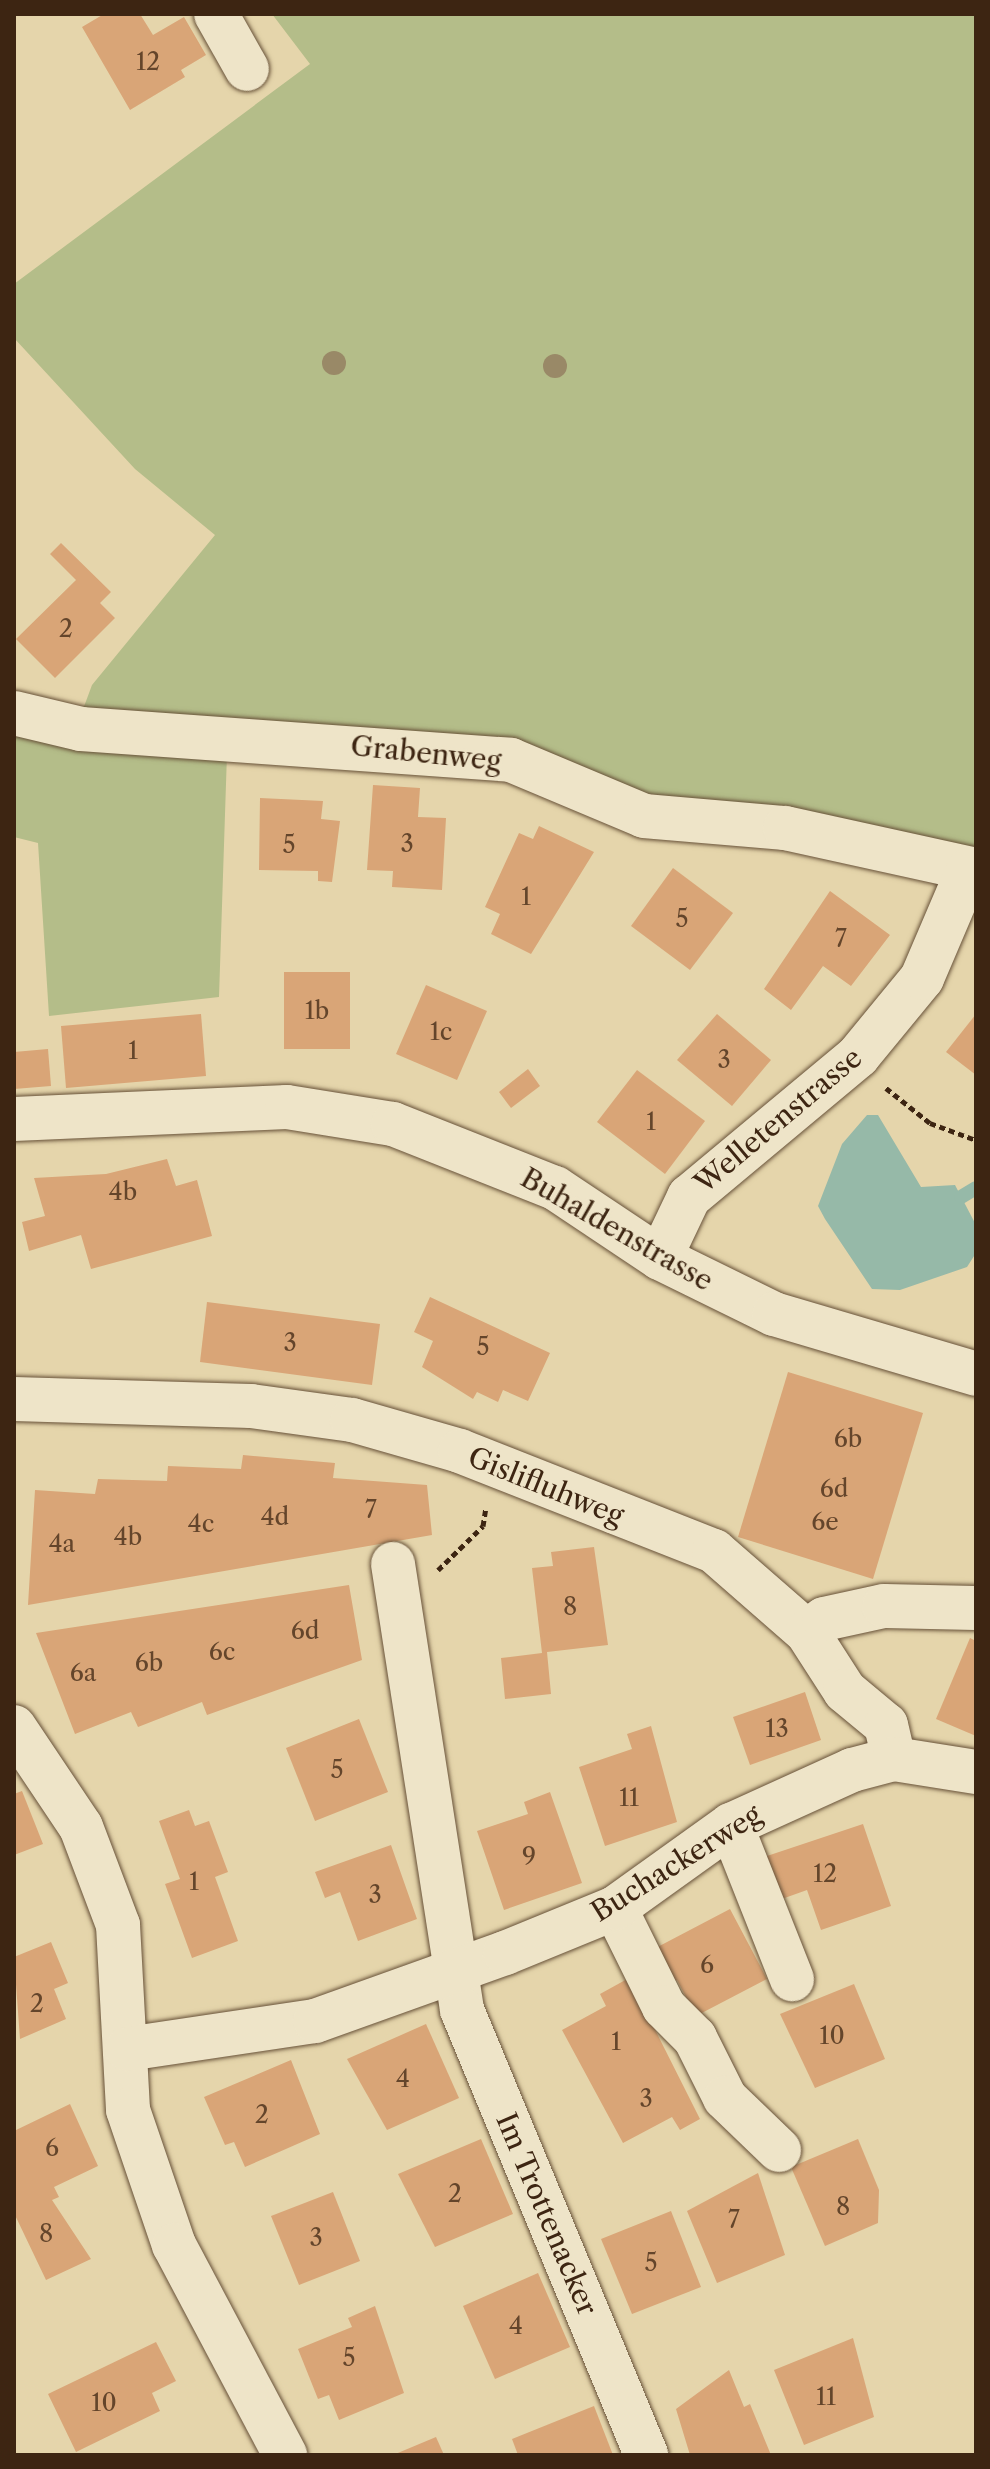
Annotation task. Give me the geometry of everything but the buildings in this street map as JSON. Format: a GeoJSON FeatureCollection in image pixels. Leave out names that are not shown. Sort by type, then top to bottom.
{"type":"FeatureCollection","features":[{"type":"Feature","properties":{"kind":"street"},"geometry":{"type":"LineString","coordinates":[[216,14],[247,69]]}},
{"type":"Feature","properties":{"kind":"street","name":"Grabenweg"},"geometry":{"type":"LineString","coordinates":[[14,713],[81,729],[511,760],[644,816],[785,828],[972,870]]}},
{"type":"Feature","properties":{"kind":"street","name":"Welletenstrasse"},"geometry":{"type":"LineString","coordinates":[[660,1258],[689,1197],[858,1056],[922,978],[972,870]]}},
{"type":"Feature","properties":{"kind":"street","name":"Buhaldenstrasse"},"geometry":{"type":"LineString","coordinates":[[14,1119],[287,1107],[393,1124],[555,1188],[660,1258],[774,1314],[976,1374]]}},
{"type":"Feature","properties":{"kind":"street","name":"Gislifluhweg"},"geometry":{"type":"LineString","coordinates":[[14,1399],[251,1406],[352,1420],[414,1434],[714,1551],[807,1632],[845,1691],[886,1725],[894,1759]]}},
{"type":"Feature","properties":{"kind":"street"},"geometry":{"type":"LineString","coordinates":[[395,1582],[459,1969]]}},
{"type":"Feature","properties":{"kind":"street"},"geometry":{"type":"LineString","coordinates":[[807,1632],[824,1619],[884,1606],[976,1608]]}},
{"type":"Feature","properties":{"kind":"street"},"geometry":{"type":"LineString","coordinates":[[14,1727],[81,1827],[118,1925],[128,2110],[174,2245],[285,2455]]}},
{"type":"Feature","properties":{"kind":"street"},"geometry":{"type":"LineString","coordinates":[[894,1759],[976,1772]]}},
{"type":"Feature","properties":{"kind":"street","name":"Buchackerweg"},"geometry":{"type":"LineString","coordinates":[[127,2049],[315,2021],[459,1969],[615,1908],[731,1825],[793,1793],[894,1759]]}},
{"type":"Feature","properties":{"kind":"street"},"geometry":{"type":"LineString","coordinates":[[731,1825],[792,1979]]}},
{"type":"Feature","properties":{"kind":"street"},"geometry":{"type":"LineString","coordinates":[[615,1908],[664,2007],[695,2038],[725,2098],[779,2150]]}},
{"type":"Feature","properties":{"kind":"street","name":"Im Trottenacker"},"geometry":{"type":"LineString","coordinates":[[459,1969],[462,2010],[646,2455]]}},
{"type":"Feature","properties":{"kind":"path"},"geometry":{"type":"LineString","coordinates":[[858,1056],[930,1123],[976,1140]]}},
{"type":"Feature","properties":{"kind":"path"},"geometry":{"type":"LineString","coordinates":[[395,1582],[412,1598],[477,1534],[488,1490],[506,1496],[541,1485]]}},
{"type":"Feature","properties":{"kind":"green space"},"geometry":{"type":"Polygon","coordinates":[[[272,14],[976,14],[976,849],[228,723],[219,997],[49,1016],[38,843],[14,837],[14,729],[82,712],[92,685],[215,535],[135,469],[14,338],[14,284],[310,64],[272,14]]]}},
{"type":"Feature","properties":{"kind":"shaded area"},"geometry":{"type":"Polygon","coordinates":[[[867,1115],[878,1115],[921,1187],[955,1185],[976,1225],[976,1253],[967,1267],[900,1290],[872,1289],[825,1219],[818,1206],[842,1144],[867,1115]]]}},
{"type":"Feature","properties":{"kind":"waterway"},"geometry":{"type":"LineString","coordinates":[[961,1197],[976,1188]]}}]}
